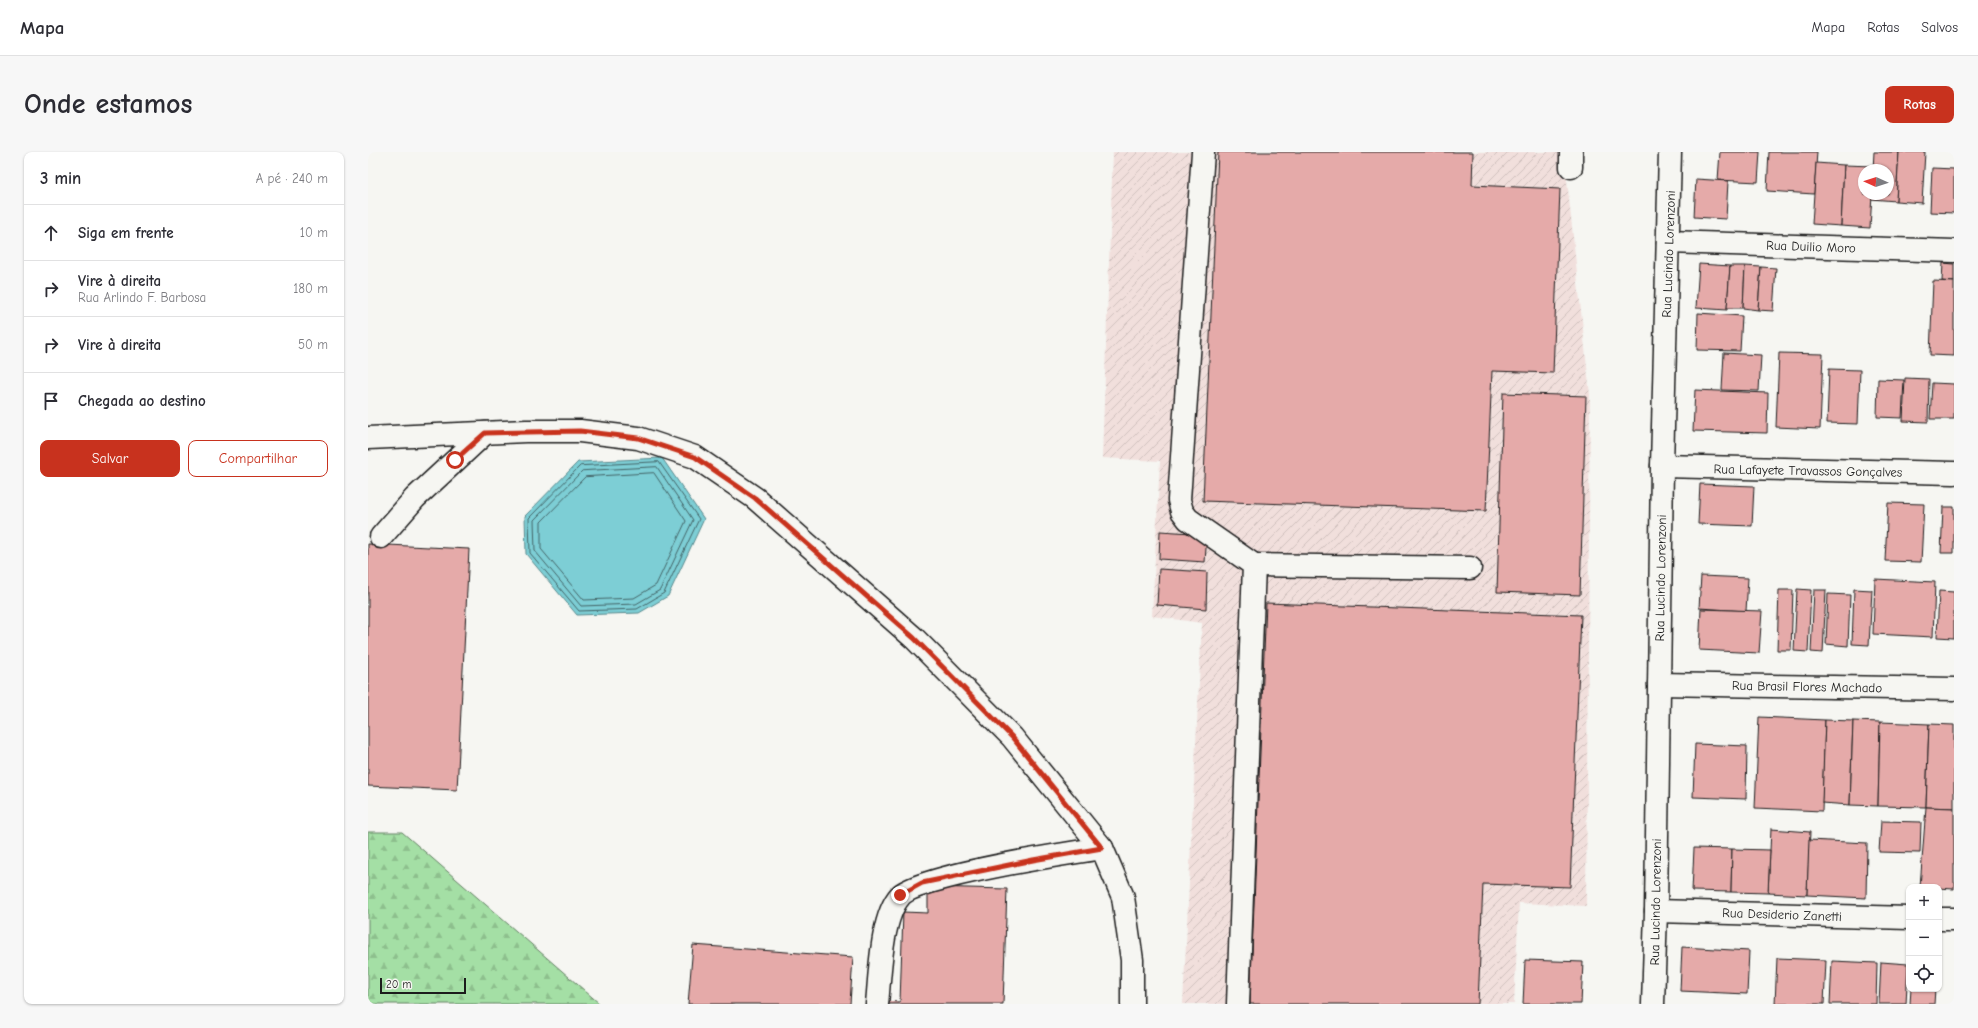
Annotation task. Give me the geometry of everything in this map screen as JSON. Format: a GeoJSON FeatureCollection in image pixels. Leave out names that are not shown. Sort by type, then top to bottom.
{"type":"FeatureCollection","features":[{"type":"Feature","properties":{"kind":"street"},"geometry":{"type":"LineString","coordinates":[[1203,152],[1179,500],[1182,511],[1188,519],[1254,565],[1470,568]]}},
{"type":"Feature","properties":{"kind":"street","name":"Rua Lucindo Lorenzoni"},"geometry":{"type":"LineString","coordinates":[[1653,1004],[1656,911],[1662,466],[1670,152]]}},
{"type":"Feature","properties":{"kind":"street","name":"Rua Duilio Moro"},"geometry":{"type":"LineString","coordinates":[[1668,242],[1954,251]]}},
{"type":"Feature","properties":{"kind":"street"},"geometry":{"type":"LineString","coordinates":[[368,438],[485,433],[587,432],[638,438],[695,457],[755,498],[914,638],[1012,737],[1102,848],[1123,897],[1132,960],[1132,1004]]}},
{"type":"Feature","properties":{"kind":"street"},"geometry":{"type":"LineString","coordinates":[[381,537],[415,498],[485,433]]}},
{"type":"Feature","properties":{"kind":"street","name":"Rua Lafayete Travassos Gonçalves"},"geometry":{"type":"LineString","coordinates":[[1662,466],[1954,473]]}},
{"type":"Feature","properties":{"kind":"street"},"geometry":{"type":"LineString","coordinates":[[1238,1004],[1254,565]]}},
{"type":"Feature","properties":{"kind":"street","name":"Rua Brasil Flores Machado"},"geometry":{"type":"LineString","coordinates":[[1659,684],[1954,689]]}},
{"type":"Feature","properties":{"kind":"street"},"geometry":{"type":"LineString","coordinates":[[877,1004],[887,919],[900,895],[922,883],[1033,860],[1102,848]]}},
{"type":"Feature","properties":{"kind":"street","name":"Rua Desiderio Zanetti"},"geometry":{"type":"LineString","coordinates":[[1656,911],[1906,918]]}},
{"type":"Feature","properties":{"kind":"street"},"geometry":{"type":"LineString","coordinates":[[1942,919],[1954,919]]}},
{"type":"Feature","properties":{"kind":"shaded area"},"geometry":{"type":"Polygon","coordinates":[[[1113,152],[1564,152],[1590,395],[1586,906],[1519,903],[1514,1004],[1183,1004],[1202,623],[1152,616],[1160,461],[1102,458],[1113,152]]]}},
{"type":"Feature","properties":{"kind":"green space"},"geometry":{"type":"Polygon","coordinates":[[[368,832],[402,832],[600,1004],[368,1004],[368,832]]]}},
{"type":"Feature","properties":{"kind":"water"},"geometry":{"type":"Polygon","coordinates":[[[662,458],[704,519],[668,596],[639,613],[577,615],[526,554],[525,516],[578,462],[662,458]]]}},
{"type":"Feature","properties":{"kind":"building"},"geometry":{"type":"Polygon","coordinates":[[[1218,152],[1473,152],[1472,185],[1560,189],[1553,373],[1492,371],[1486,511],[1203,501],[1218,152]]]}},
{"type":"Feature","properties":{"kind":"building"},"geometry":{"type":"Polygon","coordinates":[[[1720,152],[1760,152],[1758,182],[1718,180],[1720,152]]]}},
{"type":"Feature","properties":{"kind":"building"},"geometry":{"type":"Polygon","coordinates":[[[1769,152],[1817,152],[1814,194],[1767,191],[1769,152]]]}},
{"type":"Feature","properties":{"kind":"building"},"geometry":{"type":"Polygon","coordinates":[[[1874,152],[1899,152],[1896,201],[1884,200],[1894,200],[1894,164],[1873,164],[1874,152]]]}},
{"type":"Feature","properties":{"kind":"building"},"geometry":{"type":"Polygon","coordinates":[[[1899,152],[1925,152],[1922,203],[1896,201],[1899,152]]]}},
{"type":"Feature","properties":{"kind":"building"},"geometry":{"type":"Polygon","coordinates":[[[1816,163],[1844,165],[1841,226],[1812,224],[1816,163]]]}},
{"type":"Feature","properties":{"kind":"building"},"geometry":{"type":"Polygon","coordinates":[[[1844,165],[1858,165],[1858,200],[1872,200],[1870,228],[1841,226],[1844,165]]]}},
{"type":"Feature","properties":{"kind":"building"},"geometry":{"type":"Polygon","coordinates":[[[1932,168],[1954,169],[1954,213],[1930,212],[1932,168]]]}},
{"type":"Feature","properties":{"kind":"building"},"geometry":{"type":"Polygon","coordinates":[[[1696,179],[1728,181],[1726,219],[1694,217],[1696,179]]]}},
{"type":"Feature","properties":{"kind":"building"},"geometry":{"type":"Polygon","coordinates":[[[1943,263],[1954,264],[1954,282],[1942,281],[1943,263]]]}},
{"type":"Feature","properties":{"kind":"building"},"geometry":{"type":"Polygon","coordinates":[[[1699,264],[1730,266],[1727,310],[1696,308],[1699,264]]]}},
{"type":"Feature","properties":{"kind":"building"},"geometry":{"type":"Polygon","coordinates":[[[1730,266],[1745,266],[1743,308],[1727,308],[1730,266]]]}},
{"type":"Feature","properties":{"kind":"building"},"geometry":{"type":"Polygon","coordinates":[[[1745,266],[1761,267],[1758,310],[1743,308],[1745,266]]]}},
{"type":"Feature","properties":{"kind":"building"},"geometry":{"type":"Polygon","coordinates":[[[1761,267],[1776,268],[1773,311],[1758,310],[1761,267]]]}},
{"type":"Feature","properties":{"kind":"building"},"geometry":{"type":"Polygon","coordinates":[[[1933,281],[1954,282],[1954,356],[1930,355],[1933,281]]]}},
{"type":"Feature","properties":{"kind":"building"},"geometry":{"type":"Polygon","coordinates":[[[1698,313],[1742,316],[1740,351],[1697,350],[1698,313]]]}},
{"type":"Feature","properties":{"kind":"building"},"geometry":{"type":"Polygon","coordinates":[[[1724,353],[1761,355],[1759,391],[1722,390],[1724,353]]]}},
{"type":"Feature","properties":{"kind":"building"},"geometry":{"type":"Polygon","coordinates":[[[1779,353],[1823,354],[1820,429],[1776,427],[1779,353]]]}},
{"type":"Feature","properties":{"kind":"building"},"geometry":{"type":"Polygon","coordinates":[[[1829,369],[1860,370],[1858,424],[1827,423],[1829,369]]]}},
{"type":"Feature","properties":{"kind":"building"},"geometry":{"type":"Polygon","coordinates":[[[1905,378],[1929,379],[1928,422],[1903,421],[1905,378]]]}},
{"type":"Feature","properties":{"kind":"building"},"geometry":{"type":"Polygon","coordinates":[[[1878,379],[1904,380],[1902,418],[1877,417],[1878,379]]]}},
{"type":"Feature","properties":{"kind":"building"},"geometry":{"type":"Polygon","coordinates":[[[1932,383],[1954,384],[1954,419],[1930,419],[1932,383]]]}},
{"type":"Feature","properties":{"kind":"building"},"geometry":{"type":"Polygon","coordinates":[[[1695,390],[1768,393],[1767,433],[1693,431],[1695,390]]]}},
{"type":"Feature","properties":{"kind":"building"},"geometry":{"type":"Polygon","coordinates":[[[1503,393],[1586,396],[1580,595],[1497,592],[1503,393]]]}},
{"type":"Feature","properties":{"kind":"building"},"geometry":{"type":"Polygon","coordinates":[[[1700,484],[1754,486],[1752,526],[1698,524],[1700,484]]]}},
{"type":"Feature","properties":{"kind":"building"},"geometry":{"type":"Polygon","coordinates":[[[1888,503],[1924,504],[1921,562],[1885,561],[1888,503]]]}},
{"type":"Feature","properties":{"kind":"building"},"geometry":{"type":"Polygon","coordinates":[[[1943,507],[1954,507],[1954,553],[1941,553],[1943,507]]]}},
{"type":"Feature","properties":{"kind":"building"},"geometry":{"type":"Polygon","coordinates":[[[1160,531],[1207,534],[1205,562],[1159,559],[1160,531]]]}},
{"type":"Feature","properties":{"kind":"building"},"geometry":{"type":"Polygon","coordinates":[[[368,544],[469,549],[457,790],[368,786],[368,544]]]}},
{"type":"Feature","properties":{"kind":"building"},"geometry":{"type":"Polygon","coordinates":[[[1159,569],[1207,572],[1206,609],[1157,605],[1159,569]]]}},
{"type":"Feature","properties":{"kind":"building"},"geometry":{"type":"Polygon","coordinates":[[[1701,576],[1748,578],[1746,611],[1699,608],[1701,576]]]}},
{"type":"Feature","properties":{"kind":"building"},"geometry":{"type":"Polygon","coordinates":[[[1875,579],[1935,582],[1933,637],[1873,634],[1875,579]]]}},
{"type":"Feature","properties":{"kind":"building"},"geometry":{"type":"Polygon","coordinates":[[[1797,589],[1811,590],[1808,652],[1794,651],[1797,589]]]}},
{"type":"Feature","properties":{"kind":"building"},"geometry":{"type":"Polygon","coordinates":[[[1854,589],[1872,590],[1869,645],[1852,644],[1854,589]]]}},
{"type":"Feature","properties":{"kind":"building"},"geometry":{"type":"Polygon","coordinates":[[[1779,590],[1793,590],[1791,650],[1777,650],[1779,590]]]}},
{"type":"Feature","properties":{"kind":"building"},"geometry":{"type":"Polygon","coordinates":[[[1814,590],[1826,590],[1823,653],[1811,652],[1814,590]]]}},
{"type":"Feature","properties":{"kind":"building"},"geometry":{"type":"Polygon","coordinates":[[[1939,591],[1954,592],[1954,638],[1937,637],[1939,591]]]}},
{"type":"Feature","properties":{"kind":"building"},"geometry":{"type":"Polygon","coordinates":[[[1828,594],[1850,595],[1848,646],[1826,644],[1828,594]]]}},
{"type":"Feature","properties":{"kind":"building"},"geometry":{"type":"Polygon","coordinates":[[[1266,603],[1581,615],[1570,887],[1483,884],[1478,1004],[1250,1004],[1266,603]]]}},
{"type":"Feature","properties":{"kind":"building"},"geometry":{"type":"Polygon","coordinates":[[[1701,609],[1762,611],[1759,653],[1699,650],[1701,609]]]}},
{"type":"Feature","properties":{"kind":"building"},"geometry":{"type":"Polygon","coordinates":[[[1759,717],[1825,720],[1822,811],[1755,808],[1759,717]]]}},
{"type":"Feature","properties":{"kind":"building"},"geometry":{"type":"Polygon","coordinates":[[[1825,720],[1853,721],[1850,805],[1822,803],[1825,720]]]}},
{"type":"Feature","properties":{"kind":"building"},"geometry":{"type":"Polygon","coordinates":[[[1853,721],[1880,722],[1878,806],[1850,805],[1853,721]]]}},
{"type":"Feature","properties":{"kind":"building"},"geometry":{"type":"Polygon","coordinates":[[[1880,722],[1929,724],[1926,807],[1878,806],[1880,722]]]}},
{"type":"Feature","properties":{"kind":"building"},"geometry":{"type":"Polygon","coordinates":[[[1929,724],[1954,725],[1954,808],[1926,807],[1929,724]]]}},
{"type":"Feature","properties":{"kind":"building"},"geometry":{"type":"Polygon","coordinates":[[[1695,744],[1747,746],[1746,799],[1693,797],[1695,744]]]}},
{"type":"Feature","properties":{"kind":"building"},"geometry":{"type":"Polygon","coordinates":[[[1926,807],[1954,808],[1954,889],[1942,888],[1942,884],[1920,884],[1926,807]]]}},
{"type":"Feature","properties":{"kind":"building"},"geometry":{"type":"Polygon","coordinates":[[[1881,821],[1921,822],[1920,853],[1879,852],[1881,821]]]}},
{"type":"Feature","properties":{"kind":"building"},"geometry":{"type":"Polygon","coordinates":[[[1771,829],[1810,832],[1807,895],[1768,893],[1771,829]]]}},
{"type":"Feature","properties":{"kind":"building"},"geometry":{"type":"Polygon","coordinates":[[[1809,840],[1867,843],[1866,898],[1807,895],[1809,840]]]}},
{"type":"Feature","properties":{"kind":"building"},"geometry":{"type":"Polygon","coordinates":[[[1694,848],[1732,849],[1731,892],[1692,891],[1694,848]]]}},
{"type":"Feature","properties":{"kind":"building"},"geometry":{"type":"Polygon","coordinates":[[[1732,849],[1770,850],[1768,893],[1731,892],[1732,849]]]}},
{"type":"Feature","properties":{"kind":"building"},"geometry":{"type":"Polygon","coordinates":[[[928,887],[1007,889],[1003,1004],[882,1004],[882,1001],[900,1002],[903,912],[928,913],[928,887]]]}},
{"type":"Feature","properties":{"kind":"building"},"geometry":{"type":"Polygon","coordinates":[[[693,945],[853,957],[850,1004],[688,1004],[693,945]]]}},
{"type":"Feature","properties":{"kind":"building"},"geometry":{"type":"Polygon","coordinates":[[[1682,947],[1749,951],[1747,994],[1680,991],[1682,947]]]}},
{"type":"Feature","properties":{"kind":"building"},"geometry":{"type":"Polygon","coordinates":[[[1777,958],[1826,960],[1824,1004],[1775,1004],[1777,958]]]}},
{"type":"Feature","properties":{"kind":"building"},"geometry":{"type":"Polygon","coordinates":[[[1525,960],[1583,962],[1581,1004],[1523,1004],[1525,960]]]}},
{"type":"Feature","properties":{"kind":"building"},"geometry":{"type":"Polygon","coordinates":[[[1832,961],[1877,963],[1876,1004],[1830,1004],[1832,961]]]}},
{"type":"Feature","properties":{"kind":"building"},"geometry":{"type":"Polygon","coordinates":[[[1881,962],[1906,964],[1906,1004],[1879,1004],[1881,962]]]}},
{"type":"Feature","properties":{"kind":"building"},"geometry":{"type":"Polygon","coordinates":[[[1911,992],[1935,992],[1934,1004],[1910,1004],[1911,992]]]}},
{"type":"Feature","properties":{"kind":"route"},"geometry":{"type":"LineString","coordinates":[[455,460],[485,433],[526,431],[580,431],[638,438],[695,457],[755,498],[914,638],[1012,737],[1102,848],[1033,860],[922,883],[900,895]]}}]}
